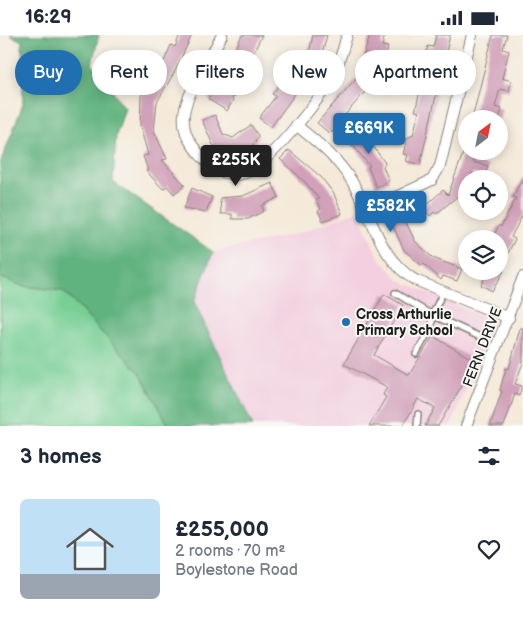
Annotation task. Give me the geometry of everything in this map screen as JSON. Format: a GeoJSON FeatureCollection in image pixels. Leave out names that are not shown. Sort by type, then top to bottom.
{"type":"FeatureCollection","features":[{"type":"Feature","properties":{"kind":"street"},"geometry":{"type":"LineString","coordinates":[[222,35],[187,100],[184,113],[184,127],[187,139],[197,151],[224,174],[243,174],[262,165],[331,79],[341,59],[347,35]]}},
{"type":"Feature","properties":{"kind":"street"},"geometry":{"type":"LineString","coordinates":[[366,211],[432,180],[440,166],[472,35]]}},
{"type":"Feature","properties":{"kind":"street"},"geometry":{"type":"LineString","coordinates":[[296,125],[336,159],[354,185],[390,260],[401,272],[443,292],[509,318]]}},
{"type":"Feature","properties":{"kind":"street","name":"FERN DRIVE"},"geometry":{"type":"LineString","coordinates":[[466,426],[509,318],[523,277]]}},
{"type":"Feature","properties":{"kind":"lane"},"geometry":{"type":"LineString","coordinates":[[416,354],[432,326],[432,315],[443,292]]}},
{"type":"Feature","properties":{"kind":"lane"},"geometry":{"type":"LineString","coordinates":[[395,293],[432,315],[478,336]]}},
{"type":"Feature","properties":{"kind":"lane"},"geometry":{"type":"LineString","coordinates":[[417,426],[418,414]]}},
{"type":"Feature","properties":{"kind":"shaded area","name":"Cross Arthurlie Primary School"},"geometry":{"type":"Polygon","coordinates":[[[357,211],[378,256],[399,280],[486,318],[491,326],[451,426],[253,426],[194,301],[213,252],[296,234],[357,211]]]}},
{"type":"Feature","properties":{"kind":"green space"},"geometry":{"type":"Polygon","coordinates":[[[10,35],[99,35],[95,50],[92,50],[92,95],[115,95],[125,108],[116,136],[113,182],[213,252],[194,302],[253,426],[169,426],[140,373],[63,291],[22,286],[0,277],[0,164],[23,104],[23,95],[82,95],[82,50],[22,50],[22,41],[10,35]]]}},
{"type":"Feature","properties":{"kind":"green space"},"geometry":{"type":"Polygon","coordinates":[[[0,277],[22,286],[63,291],[140,373],[169,426],[0,426],[0,277]]]}},
{"type":"Feature","properties":{"kind":"building"},"geometry":{"type":"Polygon","coordinates":[[[180,35],[192,35],[185,50],[177,50],[177,67],[167,85],[167,54],[171,45],[175,47],[180,35]]]}},
{"type":"Feature","properties":{"kind":"building"},"geometry":{"type":"Polygon","coordinates":[[[242,35],[262,35],[255,50],[235,50],[242,35]]]}},
{"type":"Feature","properties":{"kind":"building"},"geometry":{"type":"Polygon","coordinates":[[[313,35],[327,35],[323,50],[309,50],[313,35]]]}},
{"type":"Feature","properties":{"kind":"building"},"geometry":{"type":"Polygon","coordinates":[[[370,35],[385,35],[382,46],[388,47],[387,50],[365,50],[370,35]]]}},
{"type":"Feature","properties":{"kind":"building"},"geometry":{"type":"Polygon","coordinates":[[[436,35],[450,35],[447,50],[427,50],[428,46],[433,47],[436,35]]]}},
{"type":"Feature","properties":{"kind":"building"},"geometry":{"type":"Polygon","coordinates":[[[493,35],[507,35],[503,49],[509,51],[502,78],[511,81],[509,91],[500,89],[495,107],[502,110],[474,110],[493,35]]]}},
{"type":"Feature","properties":{"kind":"building"},"geometry":{"type":"Polygon","coordinates":[[[355,79],[355,95],[362,95],[337,124],[332,133],[331,131],[329,133],[317,123],[341,95],[345,95],[345,91],[355,79]]]}},
{"type":"Feature","properties":{"kind":"building"},"geometry":{"type":"Polygon","coordinates":[[[161,95],[157,102],[154,131],[167,159],[162,160],[185,185],[174,194],[167,186],[163,189],[146,171],[148,170],[143,156],[148,155],[140,126],[141,96],[161,95]]]}},
{"type":"Feature","properties":{"kind":"building"},"geometry":{"type":"Polygon","coordinates":[[[210,95],[230,95],[233,100],[227,111],[208,99],[210,95]]]}},
{"type":"Feature","properties":{"kind":"building"},"geometry":{"type":"Polygon","coordinates":[[[274,95],[294,95],[271,127],[259,118],[276,96],[274,95]]]}},
{"type":"Feature","properties":{"kind":"building"},"geometry":{"type":"Polygon","coordinates":[[[419,95],[436,95],[420,165],[406,161],[408,155],[403,154],[407,138],[413,135],[419,112],[415,111],[419,95]]]}},
{"type":"Feature","properties":{"kind":"building"},"geometry":{"type":"Polygon","coordinates":[[[215,115],[223,134],[233,138],[251,125],[259,137],[239,157],[218,148],[213,145],[202,120],[215,115]]]}},
{"type":"Feature","properties":{"kind":"building"},"geometry":{"type":"Polygon","coordinates":[[[358,126],[361,126],[367,133],[365,135],[385,163],[383,167],[389,181],[376,187],[368,167],[370,166],[345,136],[358,126]]]}},
{"type":"Feature","properties":{"kind":"building"},"geometry":{"type":"Polygon","coordinates":[[[289,150],[321,177],[334,194],[342,214],[323,221],[318,211],[321,209],[316,200],[319,199],[305,182],[280,159],[289,150]]]}},
{"type":"Feature","properties":{"kind":"building"},"geometry":{"type":"Polygon","coordinates":[[[461,160],[474,160],[473,162],[488,166],[487,170],[458,170],[458,196],[436,214],[434,212],[430,216],[423,208],[443,190],[448,195],[461,160]]]}},
{"type":"Feature","properties":{"kind":"building"},"geometry":{"type":"Polygon","coordinates":[[[523,176],[523,214],[511,237],[515,239],[508,253],[508,230],[496,230],[499,225],[501,227],[505,220],[508,220],[508,213],[516,198],[513,197],[523,176]]]}},
{"type":"Feature","properties":{"kind":"building"},"geometry":{"type":"Polygon","coordinates":[[[272,183],[279,197],[262,206],[264,211],[248,219],[232,219],[232,214],[221,214],[220,198],[243,196],[272,183]]]}},
{"type":"Feature","properties":{"kind":"building"},"geometry":{"type":"Polygon","coordinates":[[[192,188],[212,197],[206,212],[184,208],[192,188]]]}},
{"type":"Feature","properties":{"kind":"building"},"geometry":{"type":"Polygon","coordinates":[[[400,210],[415,241],[433,258],[458,267],[457,281],[443,276],[441,280],[424,264],[422,266],[404,250],[388,215],[400,210]]]}},
{"type":"Feature","properties":{"kind":"building"},"geometry":{"type":"Polygon","coordinates":[[[484,280],[499,280],[492,291],[481,285],[484,280]]]}},
{"type":"Feature","properties":{"kind":"building"},"geometry":{"type":"Polygon","coordinates":[[[384,294],[403,305],[374,355],[409,375],[433,336],[472,359],[475,363],[438,426],[425,426],[435,408],[418,399],[403,426],[369,426],[386,397],[383,395],[387,387],[344,364],[384,294]]]}},
{"type":"Feature","properties":{"kind":"building"},"geometry":{"type":"Polygon","coordinates":[[[520,328],[523,328],[523,363],[515,384],[522,386],[519,396],[515,394],[504,426],[490,426],[502,391],[500,390],[506,368],[509,369],[520,328]]]}},
{"type":"Feature","properties":{"kind":"place","name":"Cross Arthurlie Primary School"},"geometry":{"type":"Point","coordinates":[346,322]}}]}
